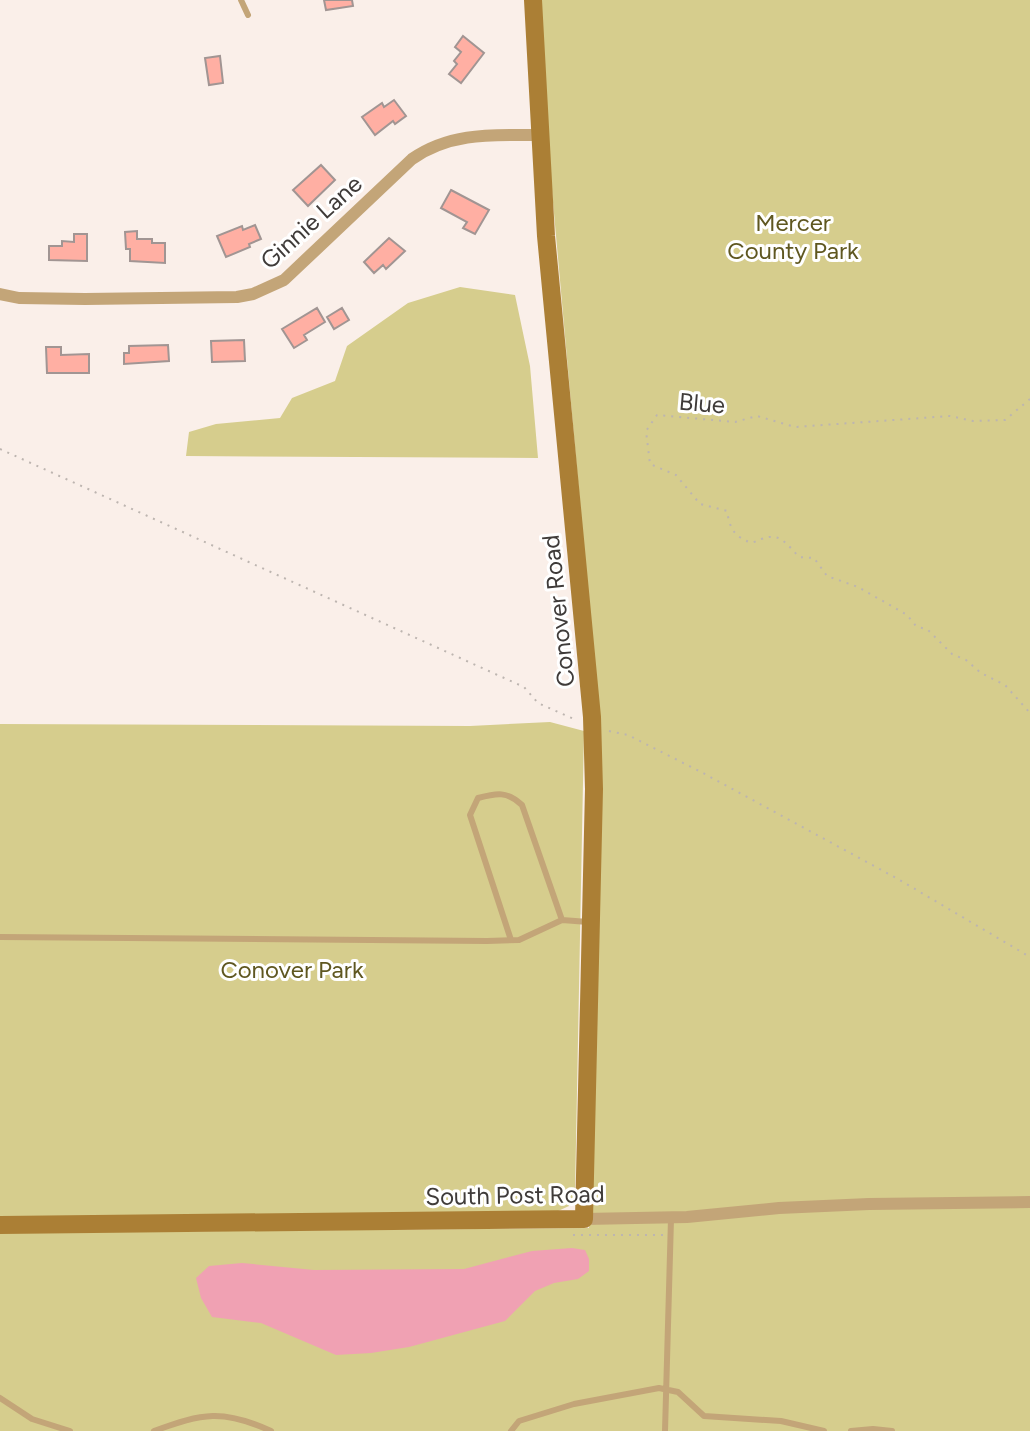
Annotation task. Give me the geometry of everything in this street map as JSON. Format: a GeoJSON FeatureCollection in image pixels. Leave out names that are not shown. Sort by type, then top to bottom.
{"type":"FeatureCollection","features":[{"type":"Feature","properties":{"kind":"street","name":"Conover Road"},"geometry":{"type":"LineString","coordinates":[[533,0],[548,265],[592,728],[584,1219]]}},
{"type":"Feature","properties":{"kind":"street","name":"Ginnie Lane"},"geometry":{"type":"LineString","coordinates":[[0,294],[19,298],[85,299],[237,297],[253,294],[293,273],[412,159],[426,150],[461,137],[539,135]]}},
{"type":"Feature","properties":{"kind":"street","name":"South Post Road"},"geometry":{"type":"LineString","coordinates":[[0,1225],[671,1218],[779,1208],[1030,1202]]}},
{"type":"Feature","properties":{"kind":"lane"},"geometry":{"type":"LineString","coordinates":[[241,0],[248,15]]}},
{"type":"Feature","properties":{"kind":"lane"},"geometry":{"type":"LineString","coordinates":[[511,940],[470,815],[478,798],[495,793],[511,795],[522,805],[562,920]]}},
{"type":"Feature","properties":{"kind":"lane"},"geometry":{"type":"LineString","coordinates":[[0,937],[519,940],[562,920],[591,922]]}},
{"type":"Feature","properties":{"kind":"lane"},"geometry":{"type":"LineString","coordinates":[[665,1431],[671,1218]]}},
{"type":"Feature","properties":{"kind":"lane"},"geometry":{"type":"LineString","coordinates":[[511,1431],[519,1421],[574,1404],[666,1389],[678,1392],[704,1416],[781,1421],[824,1431]]}},
{"type":"Feature","properties":{"kind":"lane"},"geometry":{"type":"LineString","coordinates":[[0,1398],[32,1419],[70,1431]]}},
{"type":"Feature","properties":{"kind":"lane"},"geometry":{"type":"LineString","coordinates":[[154,1431],[195,1417],[222,1414],[247,1420],[271,1431]]}},
{"type":"Feature","properties":{"kind":"lane"},"geometry":{"type":"LineString","coordinates":[[851,1431],[892,1431]]}},
{"type":"Feature","properties":{"kind":"path","name":"Blue"},"geometry":{"type":"LineString","coordinates":[[1030,399],[1005,420],[973,421],[950,416],[795,427],[757,416],[735,422],[657,415],[646,431],[650,464],[676,475],[700,504],[727,511],[729,528],[740,539],[752,543],[768,535],[782,538],[799,557],[814,558],[827,576],[858,587],[907,615],[916,626],[928,630],[952,654],[1005,685],[1030,713]]}},
{"type":"Feature","properties":{"kind":"path"},"geometry":{"type":"LineString","coordinates":[[0,449],[524,687],[538,703],[592,728],[628,735],[898,879],[1030,957]]}},
{"type":"Feature","properties":{"kind":"green space","name":"Mercer County Park"},"geometry":{"type":"Polygon","coordinates":[[[541,0],[1030,0],[1030,1431],[0,1431],[0,1233],[589,1228],[590,615],[546,124],[541,0]]]}},
{"type":"Feature","properties":{"kind":"green space"},"geometry":{"type":"Polygon","coordinates":[[[460,287],[515,295],[530,366],[538,458],[186,456],[189,432],[216,424],[280,418],[292,398],[335,381],[347,346],[408,303],[460,287]]]}},
{"type":"Feature","properties":{"kind":"green space","name":"Conover Park"},"geometry":{"type":"Polygon","coordinates":[[[550,722],[584,731],[575,1194],[569,1206],[558,1211],[0,1217],[0,724],[470,726],[550,722]]]}},
{"type":"Feature","properties":{"kind":"shaded area"},"geometry":{"type":"Polygon","coordinates":[[[585,1250],[589,1271],[578,1279],[554,1283],[535,1291],[505,1321],[409,1347],[371,1353],[336,1355],[261,1323],[212,1317],[201,1298],[196,1278],[209,1266],[242,1263],[314,1270],[464,1269],[532,1251],[585,1250]]]}},
{"type":"Feature","properties":{"kind":"building"},"geometry":{"type":"Polygon","coordinates":[[[324,0],[352,0],[353,6],[326,10],[324,0]]]}},
{"type":"Feature","properties":{"kind":"building"},"geometry":{"type":"Polygon","coordinates":[[[463,36],[484,53],[461,83],[449,74],[457,64],[454,61],[461,52],[455,47],[463,36]]]}},
{"type":"Feature","properties":{"kind":"building"},"geometry":{"type":"Polygon","coordinates":[[[220,56],[223,83],[209,85],[205,58],[220,56]]]}},
{"type":"Feature","properties":{"kind":"building"},"geometry":{"type":"Polygon","coordinates":[[[394,100],[406,116],[395,124],[393,121],[375,135],[362,117],[382,103],[384,107],[394,100]]]}},
{"type":"Feature","properties":{"kind":"building"},"geometry":{"type":"Polygon","coordinates":[[[321,165],[335,180],[308,206],[293,190],[321,165]]]}},
{"type":"Feature","properties":{"kind":"building"},"geometry":{"type":"Polygon","coordinates":[[[451,190],[489,210],[475,234],[463,228],[467,222],[441,208],[451,190]]]}},
{"type":"Feature","properties":{"kind":"building"},"geometry":{"type":"Polygon","coordinates":[[[255,225],[261,239],[226,257],[217,236],[242,226],[243,230],[255,225]]]}},
{"type":"Feature","properties":{"kind":"building"},"geometry":{"type":"Polygon","coordinates":[[[137,231],[137,239],[165,243],[165,263],[130,261],[125,232],[137,231]]]}},
{"type":"Feature","properties":{"kind":"building"},"geometry":{"type":"Polygon","coordinates":[[[74,234],[87,234],[87,261],[49,260],[49,246],[62,246],[62,241],[74,242],[74,234]]]}},
{"type":"Feature","properties":{"kind":"building"},"geometry":{"type":"Polygon","coordinates":[[[389,238],[405,251],[386,269],[383,265],[374,273],[364,262],[389,238]]]}},
{"type":"Feature","properties":{"kind":"building"},"geometry":{"type":"Polygon","coordinates":[[[317,308],[325,322],[304,335],[307,340],[294,348],[282,329],[317,308]]]}},
{"type":"Feature","properties":{"kind":"building"},"geometry":{"type":"Polygon","coordinates":[[[342,308],[349,320],[334,329],[327,317],[342,308]]]}},
{"type":"Feature","properties":{"kind":"building"},"geometry":{"type":"Polygon","coordinates":[[[244,340],[245,361],[212,362],[211,341],[244,340]]]}},
{"type":"Feature","properties":{"kind":"building"},"geometry":{"type":"Polygon","coordinates":[[[168,345],[169,361],[124,364],[124,353],[129,353],[129,346],[168,345]]]}},
{"type":"Feature","properties":{"kind":"building"},"geometry":{"type":"Polygon","coordinates":[[[46,347],[61,347],[61,355],[89,354],[89,373],[47,373],[46,347]]]}}]}
